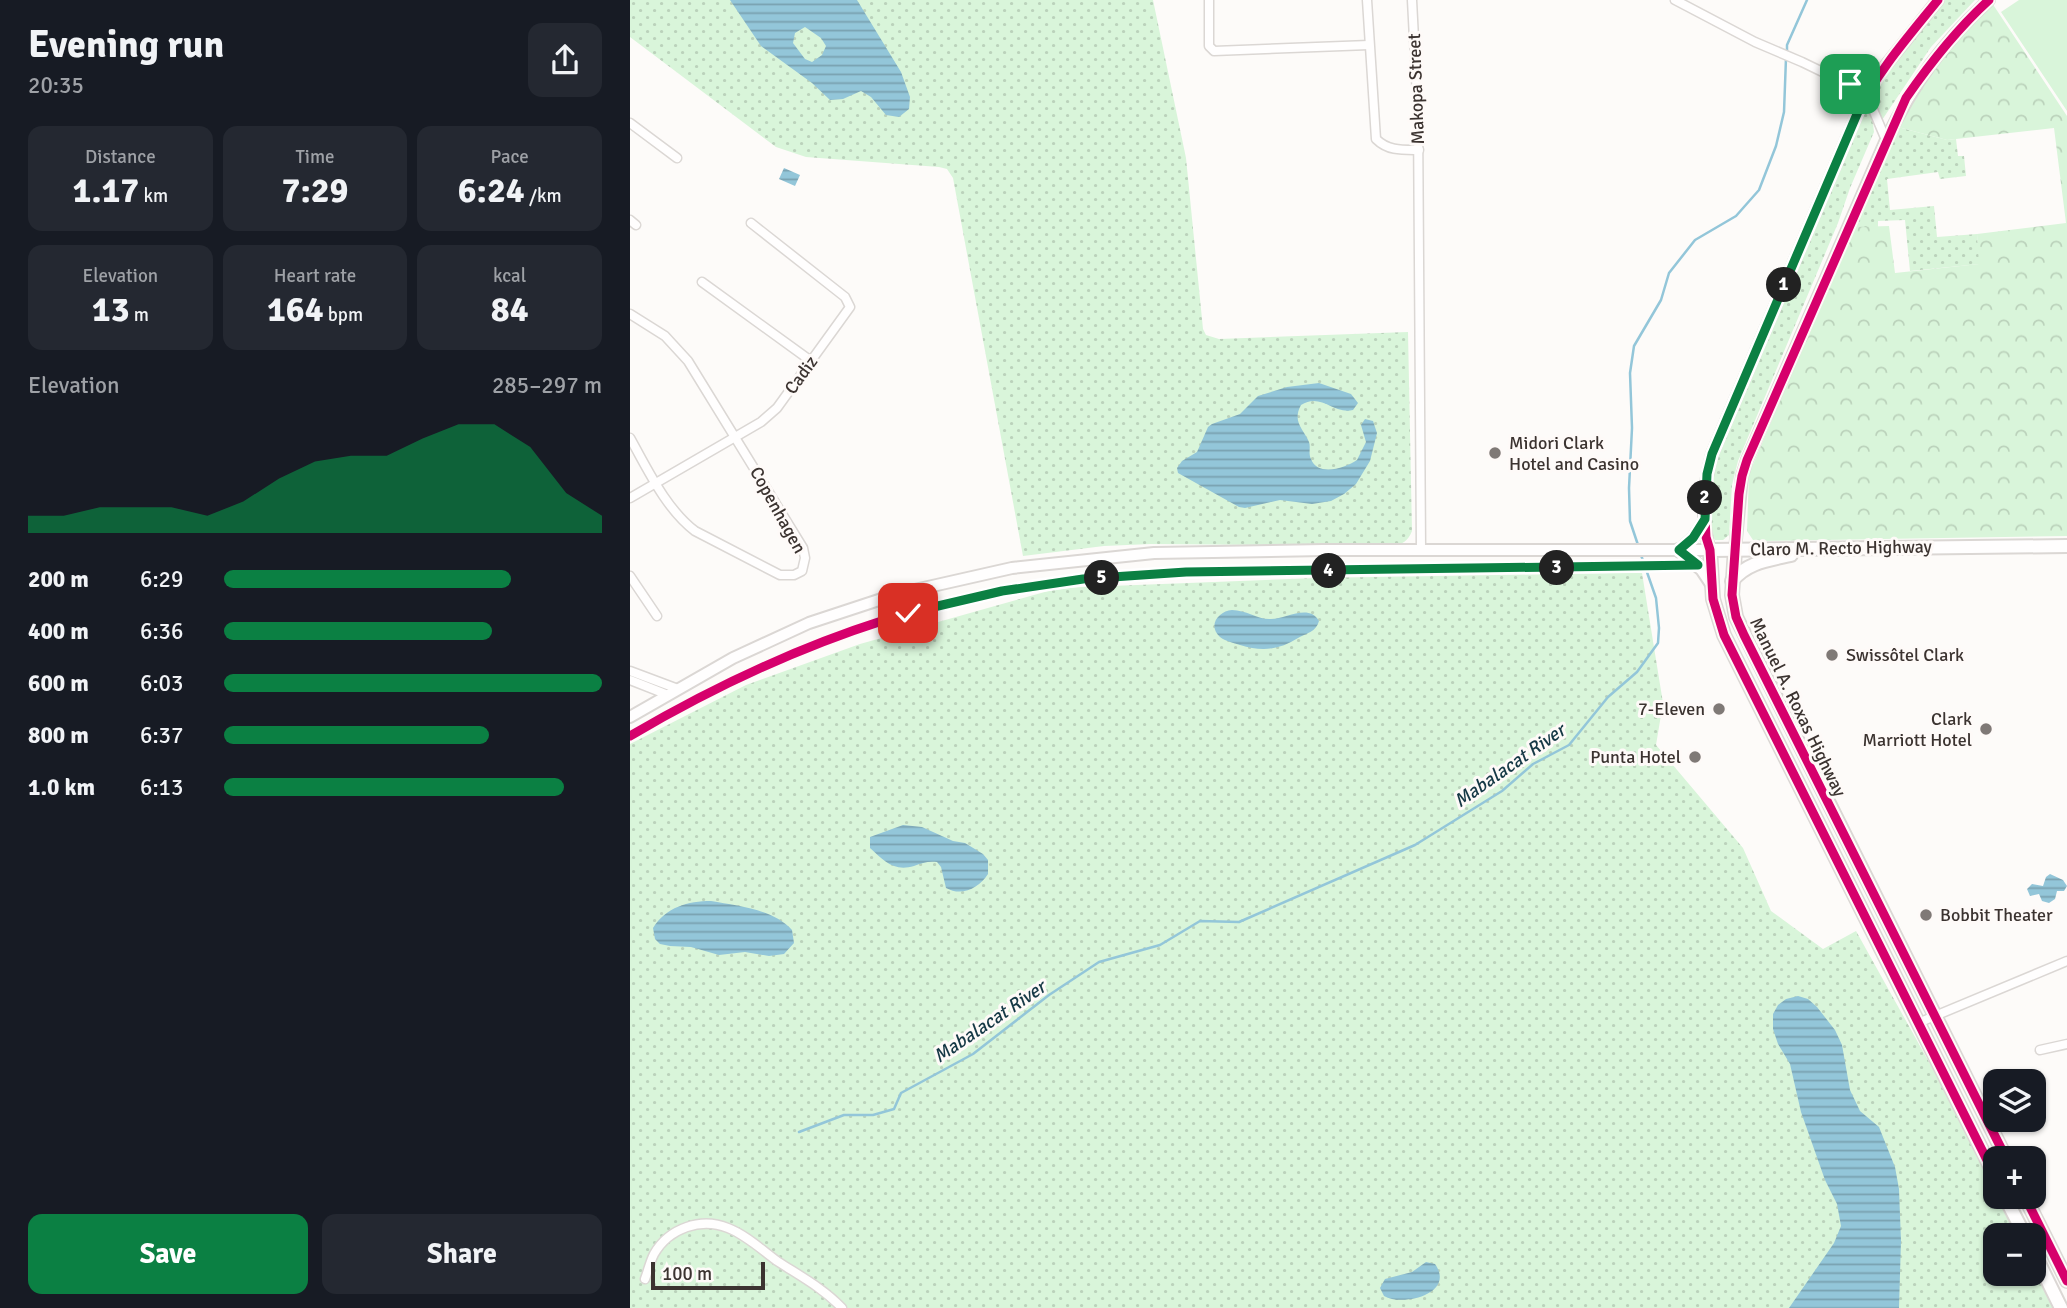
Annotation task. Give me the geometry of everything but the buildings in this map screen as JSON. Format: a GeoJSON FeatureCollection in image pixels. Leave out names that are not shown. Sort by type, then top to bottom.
{"type":"FeatureCollection","features":[{"type":"Feature","properties":{"kind":"main road","name":"Manuel A. Roxas Highway"},"geometry":{"type":"LineString","coordinates":[[1938,0],[1866,93],[1712,454],[1707,474],[1705,519],[1713,599],[1731,650],[1983,1152]]}},
{"type":"Feature","properties":{"kind":"main road","name":"Manuel A. Roxas Highway"},"geometry":{"type":"LineString","coordinates":[[1989,0],[1963,23],[1936,55],[1906,98],[1747,460],[1742,476],[1732,595],[1736,617],[1744,635],[2000,1146]]}},
{"type":"Feature","properties":{"kind":"main road"},"geometry":{"type":"LineString","coordinates":[[1705,519],[1693,538],[1679,550],[1702,569],[1712,584]]}},
{"type":"Feature","properties":{"kind":"main road","name":"Claro M. Recto Highway"},"geometry":{"type":"LineString","coordinates":[[1421,550],[1654,551],[2067,546]]}},
{"type":"Feature","properties":{"kind":"main road"},"geometry":{"type":"LineString","coordinates":[[630,717],[742,653],[809,623],[879,599],[1001,570],[1057,561],[1154,553],[1421,550]]}},
{"type":"Feature","properties":{"kind":"main road"},"geometry":{"type":"LineString","coordinates":[[1732,581],[1740,572],[1755,564],[1810,550]]}},
{"type":"Feature","properties":{"kind":"main road"},"geometry":{"type":"LineString","coordinates":[[2031,1209],[2067,1281]]}},
{"type":"Feature","properties":{"kind":"main road"},"geometry":{"type":"LineString","coordinates":[[2046,1277],[2061,1308]]}},
{"type":"Feature","properties":{"kind":"street"},"geometry":{"type":"LineString","coordinates":[[1209,0],[1209,46],[1214,51],[1369,44]]}},
{"type":"Feature","properties":{"kind":"street"},"geometry":{"type":"LineString","coordinates":[[1367,0],[1376,139],[1392,149],[1419,150]]}},
{"type":"Feature","properties":{"kind":"street","name":"Makopa Street"},"geometry":{"type":"LineString","coordinates":[[1412,0],[1419,150],[1421,550]]}},
{"type":"Feature","properties":{"kind":"street"},"geometry":{"type":"LineString","coordinates":[[1675,0],[1769,49],[1866,93],[1886,140]]}},
{"type":"Feature","properties":{"kind":"street"},"geometry":{"type":"LineString","coordinates":[[630,124],[677,158]]}},
{"type":"Feature","properties":{"kind":"street","name":"Cadiz"},"geometry":{"type":"LineString","coordinates":[[630,498],[761,422],[777,408],[850,307],[849,301],[751,223]]}},
{"type":"Feature","properties":{"kind":"street"},"geometry":{"type":"LineString","coordinates":[[702,282],[811,361]]}},
{"type":"Feature","properties":{"kind":"street","name":"Copenhagen"},"geometry":{"type":"LineString","coordinates":[[630,314],[665,336],[688,361],[803,548],[805,558],[802,571],[794,575],[780,575],[695,531],[684,522],[656,482]]}},
{"type":"Feature","properties":{"kind":"street"},"geometry":{"type":"LineString","coordinates":[[630,438],[656,482]]}},
{"type":"Feature","properties":{"kind":"street"},"geometry":{"type":"LineString","coordinates":[[630,576],[657,617]]}},
{"type":"Feature","properties":{"kind":"street"},"geometry":{"type":"LineString","coordinates":[[630,671],[673,692]]}},
{"type":"Feature","properties":{"kind":"street"},"geometry":{"type":"LineString","coordinates":[[630,680],[673,692]]}},
{"type":"Feature","properties":{"kind":"street"},"geometry":{"type":"LineString","coordinates":[[1918,1023],[2067,961]]}},
{"type":"Feature","properties":{"kind":"street"},"geometry":{"type":"LineString","coordinates":[[2040,1050],[2067,1044]]}},
{"type":"Feature","properties":{"kind":"street"},"geometry":{"type":"LineString","coordinates":[[645,1279],[654,1254],[666,1239],[680,1228],[712,1224],[728,1227],[741,1234],[821,1288],[842,1308]]}},
{"type":"Feature","properties":{"kind":"green space"},"geometry":{"type":"Polygon","coordinates":[[[630,0],[1153,0],[1186,158],[1203,329],[1206,335],[1219,339],[1408,332],[1412,531],[1409,537],[1393,546],[1151,544],[1104,546],[1023,556],[953,178],[947,169],[806,157],[776,147],[630,37],[630,0]]]}},
{"type":"Feature","properties":{"kind":"green space"},"geometry":{"type":"Polygon","coordinates":[[[1942,0],[1975,0],[1931,47],[1882,120],[1872,100],[1880,80],[1942,0]]]}},
{"type":"Feature","properties":{"kind":"green space"},"geometry":{"type":"Polygon","coordinates":[[[2019,0],[2067,0],[2067,111],[2001,12],[2019,0]]]}},
{"type":"Feature","properties":{"kind":"green space"},"geometry":{"type":"Polygon","coordinates":[[[1992,3],[2067,116],[2067,536],[1753,540],[1747,531],[1749,474],[1854,227],[1889,226],[1895,273],[1979,264],[1977,234],[2066,223],[2054,128],[1947,140],[1898,127],[1917,92],[1939,61],[1992,3]]]}},
{"type":"Feature","properties":{"kind":"green space"},"geometry":{"type":"Polygon","coordinates":[[[1866,104],[1872,116],[1874,132],[1738,461],[1732,485],[1729,535],[1723,540],[1715,540],[1711,535],[1709,498],[1713,462],[1866,104]]]}},
{"type":"Feature","properties":{"kind":"green space"},"geometry":{"type":"Polygon","coordinates":[[[1898,127],[1947,140],[1956,139],[1958,156],[1964,156],[1966,176],[1940,179],[1938,172],[1887,179],[1890,210],[1934,206],[1937,237],[1977,234],[1980,264],[1910,271],[1905,220],[1878,221],[1878,227],[1854,227],[1898,127]]]}},
{"type":"Feature","properties":{"kind":"green space"},"geometry":{"type":"Polygon","coordinates":[[[1642,573],[1663,703],[1656,745],[1743,848],[1771,911],[1823,949],[1856,931],[1949,1098],[1983,1166],[1983,1209],[2004,1209],[2011,1223],[1983,1223],[1983,1286],[2043,1286],[2053,1308],[630,1308],[630,744],[746,685],[860,644],[1059,588],[1420,574],[1642,573]]]}},
{"type":"Feature","properties":{"kind":"water"},"geometry":{"type":"Polygon","coordinates":[[[730,0],[857,0],[901,72],[910,97],[909,109],[899,117],[886,115],[871,97],[861,91],[843,99],[830,100],[812,83],[761,46],[730,0]],[[805,27],[795,33],[793,43],[805,59],[812,62],[822,55],[826,46],[821,38],[805,27]]]}},
{"type":"Feature","properties":{"kind":"water"},"geometry":{"type":"Polygon","coordinates":[[[784,168],[800,175],[795,186],[779,179],[784,168]]]}},
{"type":"Feature","properties":{"kind":"water"},"geometry":{"type":"Polygon","coordinates":[[[1319,383],[1351,394],[1358,403],[1353,410],[1346,411],[1315,401],[1301,405],[1299,425],[1309,442],[1310,457],[1314,465],[1332,469],[1357,460],[1366,442],[1361,425],[1365,419],[1373,421],[1377,433],[1370,461],[1356,484],[1344,494],[1331,501],[1312,504],[1280,500],[1245,508],[1178,473],[1177,468],[1182,461],[1197,452],[1208,427],[1212,424],[1240,414],[1258,396],[1287,387],[1319,383]]]}},
{"type":"Feature","properties":{"kind":"water"},"geometry":{"type":"Polygon","coordinates":[[[1232,610],[1266,619],[1303,612],[1315,616],[1319,621],[1311,632],[1284,645],[1256,649],[1227,641],[1216,632],[1216,619],[1232,610]]]}},
{"type":"Feature","properties":{"kind":"water"},"geometry":{"type":"Polygon","coordinates":[[[903,825],[922,827],[953,841],[965,843],[988,860],[988,874],[970,890],[958,892],[946,888],[941,867],[937,862],[901,868],[890,864],[870,848],[870,837],[903,825]]]}},
{"type":"Feature","properties":{"kind":"water"},"geometry":{"type":"Polygon","coordinates":[[[2050,874],[2063,880],[2067,886],[2064,891],[2057,891],[2055,899],[2049,903],[2042,901],[2039,894],[2030,896],[2027,889],[2032,884],[2043,886],[2050,874]]]}},
{"type":"Feature","properties":{"kind":"water"},"geometry":{"type":"Polygon","coordinates":[[[711,901],[754,909],[775,917],[792,930],[794,943],[784,954],[769,956],[745,952],[719,955],[691,947],[660,944],[655,939],[653,928],[671,910],[694,902],[711,901]]]}},
{"type":"Feature","properties":{"kind":"water"},"geometry":{"type":"Polygon","coordinates":[[[1798,996],[1808,999],[1817,1007],[1835,1030],[1842,1045],[1850,1090],[1860,1111],[1879,1127],[1895,1167],[1899,1189],[1901,1241],[1899,1308],[1789,1308],[1834,1243],[1841,1226],[1837,1204],[1825,1180],[1801,1112],[1790,1064],[1773,1029],[1773,1014],[1778,1005],[1786,999],[1798,996]]]}},
{"type":"Feature","properties":{"kind":"water"},"geometry":{"type":"Polygon","coordinates":[[[1426,1262],[1435,1264],[1440,1274],[1439,1283],[1433,1290],[1414,1299],[1384,1296],[1380,1288],[1385,1279],[1412,1272],[1426,1262]]]}},
{"type":"Feature","properties":{"kind":"waterway","name":"Mabalacat River"},"geometry":{"type":"LineString","coordinates":[[1787,52],[1787,45],[1807,0]]}},
{"type":"Feature","properties":{"kind":"waterway","name":"Mabalacat River"},"geometry":{"type":"LineString","coordinates":[[1638,545],[1630,521],[1629,488],[1632,428],[1630,373],[1634,346],[1661,300],[1669,273],[1695,240],[1736,216],[1759,190],[1776,146],[1784,112],[1786,58]]}},
{"type":"Feature","properties":{"kind":"waterway","name":"Mabalacat River"},"geometry":{"type":"LineString","coordinates":[[799,1132],[844,1115],[873,1115],[894,1109],[901,1093],[973,1054],[1049,995],[1099,962],[1160,945],[1200,921],[1239,922],[1415,845],[1502,791],[1533,764],[1569,745],[1608,697],[1637,672],[1658,643],[1656,598],[1641,555]]}},
{"type":"Feature","properties":{"kind":"cycle path"},"geometry":{"type":"LineString","coordinates":[[1938,0],[1883,69],[1856,115],[1712,454],[1704,500],[1713,599],[1724,635],[1983,1152]]}},
{"type":"Feature","properties":{"kind":"cycle path"},"geometry":{"type":"LineString","coordinates":[[1989,0],[1944,47],[1906,98],[1747,460],[1739,494],[1732,595],[1736,617],[1744,635],[2000,1146]]}},
{"type":"Feature","properties":{"kind":"cycle path"},"geometry":{"type":"LineString","coordinates":[[630,736],[764,666],[857,629],[954,601],[1045,584],[1173,574],[1698,565]]}},
{"type":"Feature","properties":{"kind":"cycle path"},"geometry":{"type":"LineString","coordinates":[[2031,1209],[2067,1281]]}},
{"type":"Feature","properties":{"kind":"place","name":"Midori Clark Hotel and Casino"},"geometry":{"type":"Point","coordinates":[1495,453]}},
{"type":"Feature","properties":{"kind":"place","name":"Swissôtel Clark"},"geometry":{"type":"Point","coordinates":[1832,655]}},
{"type":"Feature","properties":{"kind":"place","name":"7-Eleven"},"geometry":{"type":"Point","coordinates":[1719,709]}},
{"type":"Feature","properties":{"kind":"place","name":"Clark Marriott Hotel"},"geometry":{"type":"Point","coordinates":[1986,729]}},
{"type":"Feature","properties":{"kind":"place","name":"Punta Hotel"},"geometry":{"type":"Point","coordinates":[1695,757]}},
{"type":"Feature","properties":{"kind":"place","name":"Bobbit Theater"},"geometry":{"type":"Point","coordinates":[1926,915]}},
{"type":"Feature","properties":{"kind":"route"},"geometry":{"type":"LineString","coordinates":[[908,613],[1002,591],[1083,579],[1186,572],[1698,565],[1679,550],[1693,538],[1705,519],[1704,500],[1712,454],[1866,93],[1850,84]]}}]}
